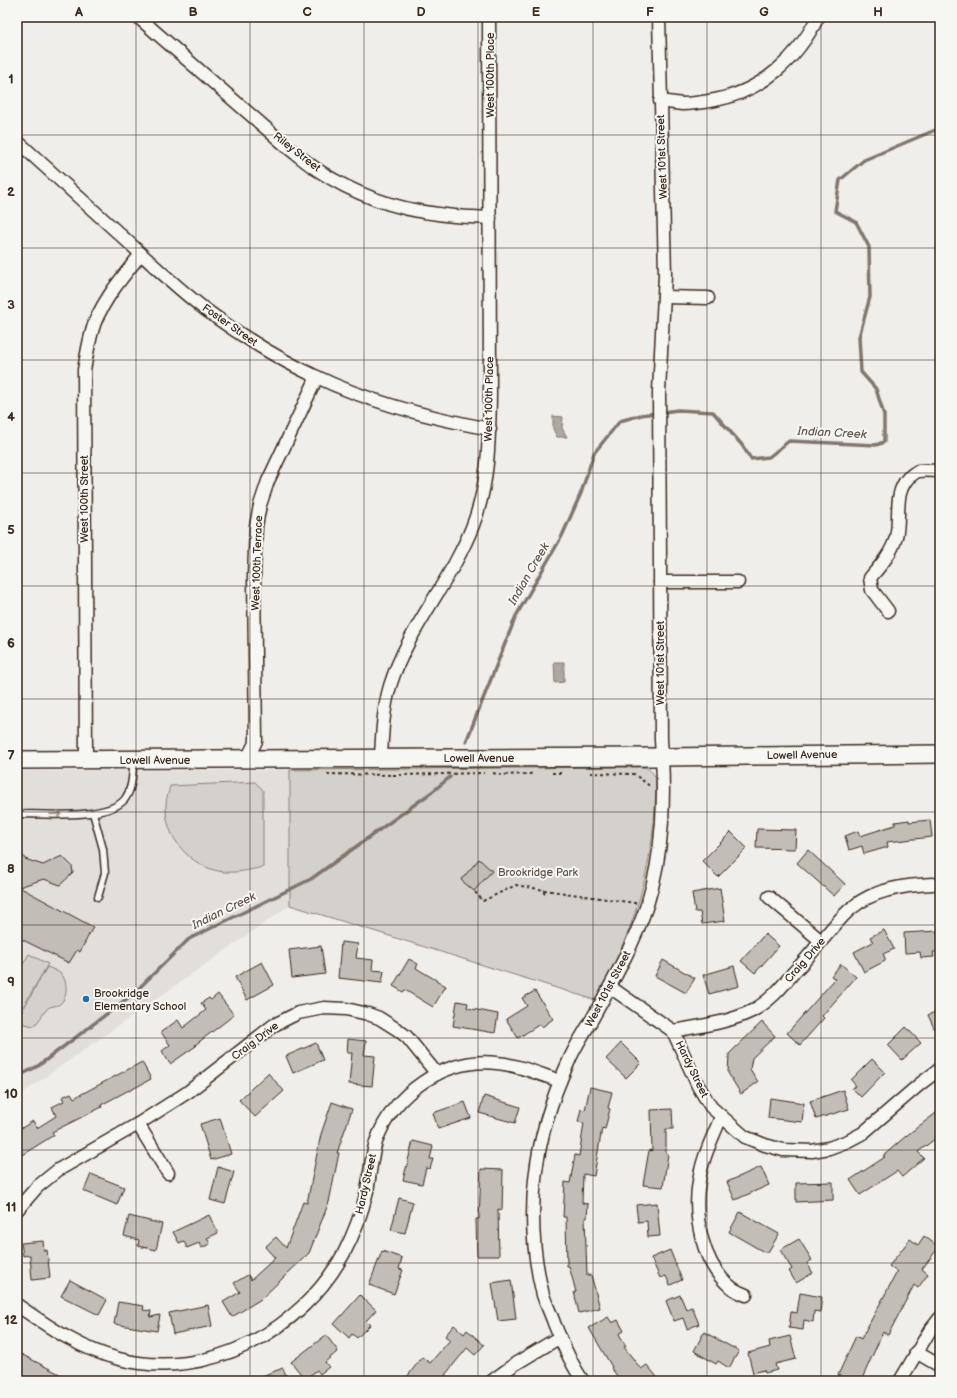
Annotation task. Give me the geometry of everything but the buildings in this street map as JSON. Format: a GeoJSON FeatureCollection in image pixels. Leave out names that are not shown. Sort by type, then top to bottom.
{"type":"FeatureCollection","features":[{"type":"Feature","properties":{"kind":"street","name":"Riley Street"},"geometry":{"type":"LineString","coordinates":[[138,17],[291,150],[316,169],[336,181],[374,198],[403,208],[438,214],[490,218]]}},
{"type":"Feature","properties":{"kind":"street","name":"West 100th Place"},"geometry":{"type":"LineString","coordinates":[[381,759],[385,709],[390,687],[401,657],[460,556],[474,524],[482,494],[488,458],[490,429],[489,17]]}},
{"type":"Feature","properties":{"kind":"street","name":"West 101st Street"},"geometry":{"type":"LineString","coordinates":[[583,1381],[560,1337],[544,1296],[536,1264],[533,1230],[533,1198],[536,1160],[543,1130],[560,1081],[568,1061],[610,987],[632,942],[647,904],[658,855],[663,818],[664,776],[661,740],[660,391],[664,297],[665,222],[660,101],[659,17]]}},
{"type":"Feature","properties":{"kind":"street"},"geometry":{"type":"LineString","coordinates":[[660,101],[682,104],[702,103],[724,99],[755,86],[785,65],[811,32],[818,17]]}},
{"type":"Feature","properties":{"kind":"street","name":"Foster Street"},"geometry":{"type":"LineString","coordinates":[[17,141],[141,254],[206,310],[249,339],[317,378],[359,394],[414,413],[490,429]]}},
{"type":"Feature","properties":{"kind":"street","name":"West 100th Street"},"geometry":{"type":"LineString","coordinates":[[86,760],[84,370],[92,331],[104,304],[119,281],[141,254]]}},
{"type":"Feature","properties":{"kind":"street"},"geometry":{"type":"LineString","coordinates":[[664,297],[708,298]]}},
{"type":"Feature","properties":{"kind":"street","name":"West 100th Terrace"},"geometry":{"type":"LineString","coordinates":[[247,759],[256,740],[254,576],[258,512],[268,481],[317,378]]}},
{"type":"Feature","properties":{"kind":"street"},"geometry":{"type":"LineString","coordinates":[[888,611],[872,590],[870,578],[884,562],[896,538],[898,505],[903,485],[910,476],[918,471],[940,471]]}},
{"type":"Feature","properties":{"kind":"street"},"geometry":{"type":"LineString","coordinates":[[660,582],[738,582]]}},
{"type":"Feature","properties":{"kind":"street","name":"Lowell Avenue"},"geometry":{"type":"LineString","coordinates":[[17,760],[381,759],[940,754]]}},
{"type":"Feature","properties":{"kind":"street","name":"Craig Drive"},"geometry":{"type":"LineString","coordinates":[[673,1031],[719,1022],[752,1010],[771,998],[853,906],[878,893],[896,888],[933,884]]}},
{"type":"Feature","properties":{"kind":"street"},"geometry":{"type":"LineString","coordinates":[[769,897],[821,941]]}},
{"type":"Feature","properties":{"kind":"street","name":"Hardy Street"},"geometry":{"type":"LineString","coordinates":[[610,987],[673,1031],[698,1086],[711,1107],[721,1117],[745,1137],[783,1150],[812,1151],[829,1148],[848,1141],[863,1133],[940,1069]]}},
{"type":"Feature","properties":{"kind":"street","name":"Craig Drive"},"geometry":{"type":"LineString","coordinates":[[17,1210],[37,1187],[58,1170],[138,1124],[188,1092],[274,1025],[298,1013],[324,1008],[346,1009],[368,1014],[389,1023],[407,1037],[437,1074]]}},
{"type":"Feature","properties":{"kind":"street","name":"Hardy Street"},"geometry":{"type":"LineString","coordinates":[[17,1305],[54,1331],[74,1342],[94,1351],[120,1359],[142,1363],[166,1364],[193,1362],[220,1356],[251,1344],[269,1334],[295,1315],[317,1292],[332,1272],[344,1252],[358,1223],[366,1193],[373,1152],[383,1126],[407,1093],[437,1074],[452,1068],[464,1064],[486,1062],[517,1067],[560,1081]]}},
{"type":"Feature","properties":{"kind":"street"},"geometry":{"type":"LineString","coordinates":[[721,1117],[703,1161],[699,1180],[697,1201],[699,1226],[703,1244],[712,1265],[732,1288],[746,1295]]}},
{"type":"Feature","properties":{"kind":"street"},"geometry":{"type":"LineString","coordinates":[[138,1124],[168,1173]]}},
{"type":"Feature","properties":{"kind":"street"},"geometry":{"type":"LineString","coordinates":[[900,1381],[916,1352],[940,1318]]}},
{"type":"Feature","properties":{"kind":"street"},"geometry":{"type":"LineString","coordinates":[[492,1381],[515,1364],[560,1337]]}},
{"type":"Feature","properties":{"kind":"street"},"geometry":{"type":"LineString","coordinates":[[916,1352],[940,1366]]}},
{"type":"Feature","properties":{"kind":"lane"},"geometry":{"type":"LineString","coordinates":[[17,814],[93,814],[117,806],[125,798],[132,786],[134,760]]}},
{"type":"Feature","properties":{"kind":"lane"},"geometry":{"type":"LineString","coordinates":[[93,814],[103,849],[105,873],[98,897]]}},
{"type":"Feature","properties":{"kind":"path"},"geometry":{"type":"LineString","coordinates":[[321,774],[398,775],[493,773],[501,775],[541,773]]}},
{"type":"Feature","properties":{"kind":"path"},"geometry":{"type":"LineString","coordinates":[[549,773],[565,773]]}},
{"type":"Feature","properties":{"kind":"path"},"geometry":{"type":"LineString","coordinates":[[586,773],[634,774],[651,787]]}},
{"type":"Feature","properties":{"kind":"path"},"geometry":{"type":"LineString","coordinates":[[475,892],[483,901],[516,885],[635,903],[637,897]]}},
{"type":"Feature","properties":{"kind":"shaded area"},"geometry":{"type":"Polygon","coordinates":[[[553,416],[563,417],[562,428],[567,437],[557,437],[553,429],[553,416]]]}},
{"type":"Feature","properties":{"kind":"shaded area"},"geometry":{"type":"Polygon","coordinates":[[[554,662],[564,662],[564,682],[555,683],[554,662]]]}},
{"type":"Feature","properties":{"kind":"shaded area","name":"Brookridge Elementary School"},"geometry":{"type":"Polygon","coordinates":[[[290,770],[290,905],[17,1097],[17,771],[290,770]]]}},
{"type":"Feature","properties":{"kind":"green space","name":"Brookridge Park"},"geometry":{"type":"Polygon","coordinates":[[[641,767],[650,769],[656,779],[655,810],[647,867],[641,894],[622,946],[610,973],[595,1000],[290,905],[290,770],[641,767]]]}},
{"type":"Feature","properties":{"kind":"green space"},"geometry":{"type":"Polygon","coordinates":[[[255,782],[263,790],[263,867],[239,872],[224,872],[212,869],[191,858],[175,839],[170,828],[167,817],[166,800],[170,786],[255,782]]]}},
{"type":"Feature","properties":{"kind":"green space"},"geometry":{"type":"Polygon","coordinates":[[[29,954],[48,964],[17,1017],[17,974],[29,954]]]}},
{"type":"Feature","properties":{"kind":"green space"},"geometry":{"type":"Polygon","coordinates":[[[47,967],[61,974],[65,980],[65,996],[61,1003],[47,1009],[34,1026],[24,1024],[20,1015],[47,967]]]}},
{"type":"Feature","properties":{"kind":"waterway","name":"Indian Creek"},"geometry":{"type":"LineString","coordinates":[[466,742],[516,616],[562,536],[581,493],[594,453],[620,421],[641,415],[678,410],[713,412],[742,445],[751,459],[769,457],[789,441],[876,445],[884,442],[884,415],[876,389],[861,372],[859,337],[870,297],[869,247],[856,222],[835,211],[840,180],[864,160],[940,128]]}},
{"type":"Feature","properties":{"kind":"waterway","name":"Indian Creek"},"geometry":{"type":"LineString","coordinates":[[17,1077],[38,1066],[133,994],[189,939],[311,879],[432,792],[450,777]]}},
{"type":"Feature","properties":{"kind":"place","name":"Brookridge Elementary School"},"geometry":{"type":"Point","coordinates":[86,999]}}]}
